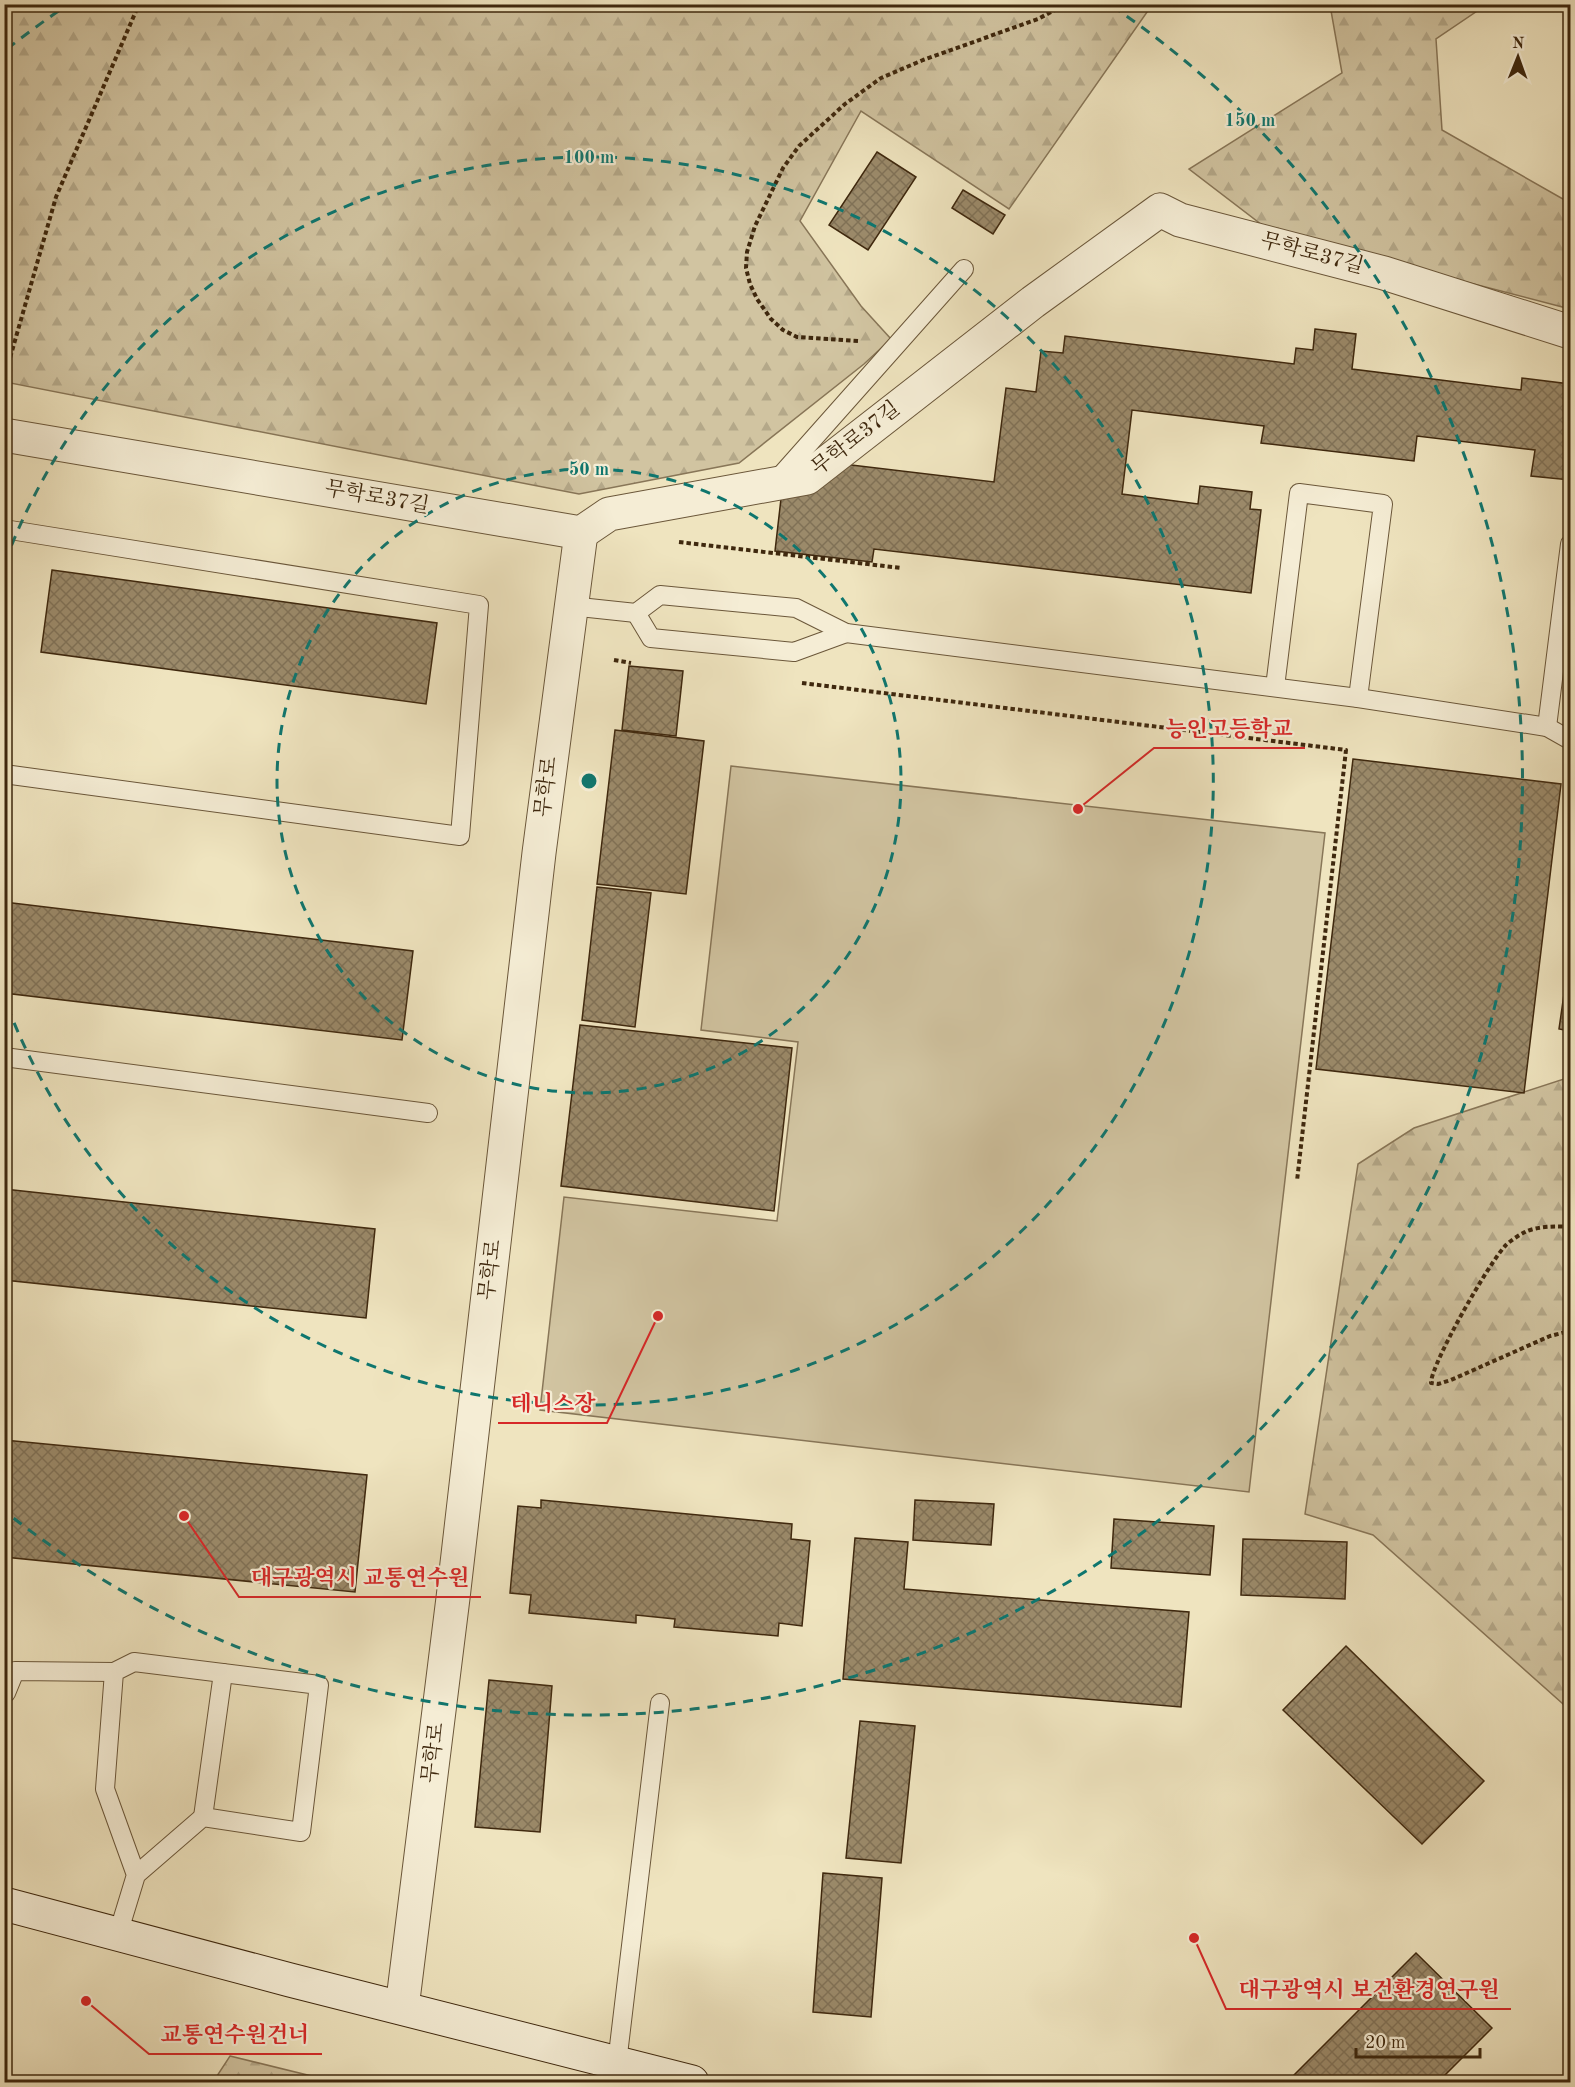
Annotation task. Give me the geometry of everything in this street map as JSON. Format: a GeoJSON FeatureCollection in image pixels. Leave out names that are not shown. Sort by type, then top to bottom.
{"type":"FeatureCollection","features":[{"type":"Feature","properties":{"kind":"street","name":"무학로37길"},"geometry":{"type":"LineString","coordinates":[[4,435],[581,532],[609,514],[807,478],[864,436],[1033,302],[1160,210],[1180,220],[1384,273],[1570,332]]}},
{"type":"Feature","properties":{"kind":"street","name":"무학로"},"geometry":{"type":"LineString","coordinates":[[402,2008],[453,1598],[538,853],[581,532]]}},
{"type":"Feature","properties":{"kind":"street"},"geometry":{"type":"LineString","coordinates":[[4,1904],[692,2082]]}},
{"type":"Feature","properties":{"kind":"lane"},"geometry":{"type":"LineString","coordinates":[[773,484],[964,269]]}},
{"type":"Feature","properties":{"kind":"lane"},"geometry":{"type":"LineString","coordinates":[[1275,687],[1299,493],[1383,504],[1358,698]]}},
{"type":"Feature","properties":{"kind":"lane"},"geometry":{"type":"LineString","coordinates":[[4,529],[479,605],[460,836],[4,774]]}},
{"type":"Feature","properties":{"kind":"lane"},"geometry":{"type":"LineString","coordinates":[[1547,726],[1570,544]]}},
{"type":"Feature","properties":{"kind":"lane"},"geometry":{"type":"LineString","coordinates":[[570,606],[636,613],[660,595],[796,608],[846,633],[1358,698],[1547,726],[1570,740]]}},
{"type":"Feature","properties":{"kind":"lane"},"geometry":{"type":"LineString","coordinates":[[636,613],[651,638],[794,652],[846,633]]}},
{"type":"Feature","properties":{"kind":"lane"},"geometry":{"type":"LineString","coordinates":[[1555,659],[1570,648]]}},
{"type":"Feature","properties":{"kind":"lane"},"geometry":{"type":"LineString","coordinates":[[4,1057],[428,1113]]}},
{"type":"Feature","properties":{"kind":"lane"},"geometry":{"type":"LineString","coordinates":[[6,1693],[15,1671],[114,1672],[134,1662],[319,1685],[301,1832],[203,1816]]}},
{"type":"Feature","properties":{"kind":"lane"},"geometry":{"type":"LineString","coordinates":[[114,1672],[105,1789],[136,1875]]}},
{"type":"Feature","properties":{"kind":"lane"},"geometry":{"type":"LineString","coordinates":[[118,1934],[136,1875],[203,1816],[223,1673]]}},
{"type":"Feature","properties":{"kind":"lane"},"geometry":{"type":"LineString","coordinates":[[617,2063],[660,1703]]}},
{"type":"Feature","properties":{"kind":"path"},"geometry":{"type":"LineString","coordinates":[[4,379],[56,197],[139,4]]}},
{"type":"Feature","properties":{"kind":"path"},"geometry":{"type":"LineString","coordinates":[[899,342],[887,347],[859,342],[797,337],[783,330],[771,319],[757,299],[746,268],[747,252],[755,226],[770,193],[783,168],[799,146],[845,104],[881,78],[923,60],[1038,19],[1066,4]]}},
{"type":"Feature","properties":{"kind":"path"},"geometry":{"type":"LineString","coordinates":[[676,542],[901,568]]}},
{"type":"Feature","properties":{"kind":"path"},"geometry":{"type":"LineString","coordinates":[[614,660],[638,663]]}},
{"type":"Feature","properties":{"kind":"path"},"geometry":{"type":"LineString","coordinates":[[791,682],[1346,750],[1297,1181]]}},
{"type":"Feature","properties":{"kind":"path"},"geometry":{"type":"LineString","coordinates":[[1570,1227],[1526,1231],[1506,1245],[1491,1266],[1440,1356],[1431,1376],[1431,1383],[1438,1384],[1550,1336],[1570,1331]]}},
{"type":"Feature","properties":{"kind":"green space"},"geometry":{"type":"Polygon","coordinates":[[[4,5],[1152,5],[1009,209],[861,111],[800,221],[861,306],[891,339],[864,364],[739,463],[579,494],[5,382],[4,5]]]}},
{"type":"Feature","properties":{"kind":"green space"},"geometry":{"type":"Polygon","coordinates":[[[1330,5],[1486,5],[1436,39],[1442,130],[1570,203],[1570,309],[1270,231],[1189,169],[1342,73],[1330,5]]]}},
{"type":"Feature","properties":{"kind":"green space"},"geometry":{"type":"Polygon","coordinates":[[[731,766],[1325,833],[1249,1492],[540,1410],[564,1197],[777,1221],[798,1042],[701,1030],[731,766]]]}},
{"type":"Feature","properties":{"kind":"green space"},"geometry":{"type":"Polygon","coordinates":[[[1570,1077],[1570,1713],[1563,1704],[1373,1535],[1305,1514],[1358,1164],[1414,1128],[1570,1077]]]}},
{"type":"Feature","properties":{"kind":"green space"},"geometry":{"type":"Polygon","coordinates":[[[230,2056],[336,2082],[213,2082],[230,2056]]]}},
{"type":"Feature","properties":{"kind":"building"},"geometry":{"type":"Polygon","coordinates":[[[877,152],[916,177],[868,250],[829,225],[877,152]]]}},
{"type":"Feature","properties":{"kind":"building"},"geometry":{"type":"Polygon","coordinates":[[[963,190],[1005,215],[993,234],[952,208],[963,190]]]}},
{"type":"Feature","properties":{"kind":"building"},"geometry":{"type":"Polygon","coordinates":[[[1315,329],[1356,334],[1352,369],[1521,390],[1522,378],[1570,384],[1570,480],[1531,476],[1535,450],[1417,436],[1414,461],[1261,443],[1264,426],[1132,410],[1122,494],[1198,504],[1200,486],[1252,492],[1250,509],[1261,510],[1251,593],[874,549],[872,562],[775,551],[782,490],[843,464],[994,482],[1006,388],[1036,392],[1041,351],[1063,353],[1065,336],[1294,364],[1296,348],[1313,350],[1315,329]]]}},
{"type":"Feature","properties":{"kind":"building"},"geometry":{"type":"Polygon","coordinates":[[[52,570],[437,623],[426,704],[41,652],[52,570]]]}},
{"type":"Feature","properties":{"kind":"building"},"geometry":{"type":"Polygon","coordinates":[[[629,666],[683,671],[676,736],[622,730],[629,666]]]}},
{"type":"Feature","properties":{"kind":"building"},"geometry":{"type":"Polygon","coordinates":[[[615,730],[704,741],[686,894],[597,884],[615,730]]]}},
{"type":"Feature","properties":{"kind":"building"},"geometry":{"type":"Polygon","coordinates":[[[1353,759],[1561,784],[1524,1093],[1316,1069],[1353,759]]]}},
{"type":"Feature","properties":{"kind":"building"},"geometry":{"type":"Polygon","coordinates":[[[597,887],[651,893],[635,1027],[582,1020],[597,887]]]}},
{"type":"Feature","properties":{"kind":"building"},"geometry":{"type":"Polygon","coordinates":[[[4,902],[413,951],[402,1040],[4,993],[4,902]]]}},
{"type":"Feature","properties":{"kind":"building"},"geometry":{"type":"Polygon","coordinates":[[[1570,952],[1570,1031],[1559,1029],[1570,952]]]}},
{"type":"Feature","properties":{"kind":"building"},"geometry":{"type":"Polygon","coordinates":[[[580,1025],[792,1048],[774,1211],[561,1186],[580,1025]]]}},
{"type":"Feature","properties":{"kind":"building"},"geometry":{"type":"Polygon","coordinates":[[[4,1189],[375,1229],[366,1318],[4,1280],[4,1189]]]}},
{"type":"Feature","properties":{"kind":"building"},"geometry":{"type":"Polygon","coordinates":[[[4,1440],[367,1475],[355,1592],[4,1557],[4,1440]]]}},
{"type":"Feature","properties":{"kind":"building"},"geometry":{"type":"Polygon","coordinates":[[[541,1500],[792,1524],[791,1539],[810,1541],[802,1626],[779,1623],[778,1636],[674,1627],[675,1619],[636,1615],[636,1623],[529,1613],[531,1595],[510,1593],[518,1506],[541,1508],[541,1500]]]}},
{"type":"Feature","properties":{"kind":"building"},"geometry":{"type":"Polygon","coordinates":[[[915,1500],[994,1504],[991,1545],[913,1540],[915,1500]]]}},
{"type":"Feature","properties":{"kind":"building"},"geometry":{"type":"Polygon","coordinates":[[[1114,1519],[1214,1526],[1210,1575],[1111,1568],[1114,1519]]]}},
{"type":"Feature","properties":{"kind":"building"},"geometry":{"type":"Polygon","coordinates":[[[855,1538],[908,1542],[904,1589],[1189,1612],[1181,1707],[843,1679],[855,1538]]]}},
{"type":"Feature","properties":{"kind":"building"},"geometry":{"type":"Polygon","coordinates":[[[1243,1539],[1347,1542],[1345,1599],[1241,1595],[1243,1539]]]}},
{"type":"Feature","properties":{"kind":"building"},"geometry":{"type":"Polygon","coordinates":[[[1346,1646],[1484,1781],[1422,1844],[1283,1710],[1346,1646]]]}},
{"type":"Feature","properties":{"kind":"building"},"geometry":{"type":"Polygon","coordinates":[[[489,1680],[552,1686],[540,1832],[475,1827],[489,1680]]]}},
{"type":"Feature","properties":{"kind":"building"},"geometry":{"type":"Polygon","coordinates":[[[860,1721],[915,1726],[901,1863],[846,1858],[860,1721]]]}},
{"type":"Feature","properties":{"kind":"building"},"geometry":{"type":"Polygon","coordinates":[[[823,1873],[882,1878],[871,2017],[813,2012],[823,1873]]]}},
{"type":"Feature","properties":{"kind":"building"},"geometry":{"type":"Polygon","coordinates":[[[1416,1953],[1492,2028],[1438,2082],[1287,2082],[1416,1953]]]}},
{"type":"Feature","properties":{"kind":"place","name":"능인고등학교"},"geometry":{"type":"Point","coordinates":[1078,809]}},
{"type":"Feature","properties":{"kind":"place","name":"테니스장"},"geometry":{"type":"Point","coordinates":[658,1316]}},
{"type":"Feature","properties":{"kind":"place","name":"대구광역시 교통연수원"},"geometry":{"type":"Point","coordinates":[184,1516]}},
{"type":"Feature","properties":{"kind":"place","name":"대구광역시 보건환경연구원"},"geometry":{"type":"Point","coordinates":[1194,1938]}},
{"type":"Feature","properties":{"kind":"place","name":"교통연수원건너"},"geometry":{"type":"Point","coordinates":[86,2001]}}]}
